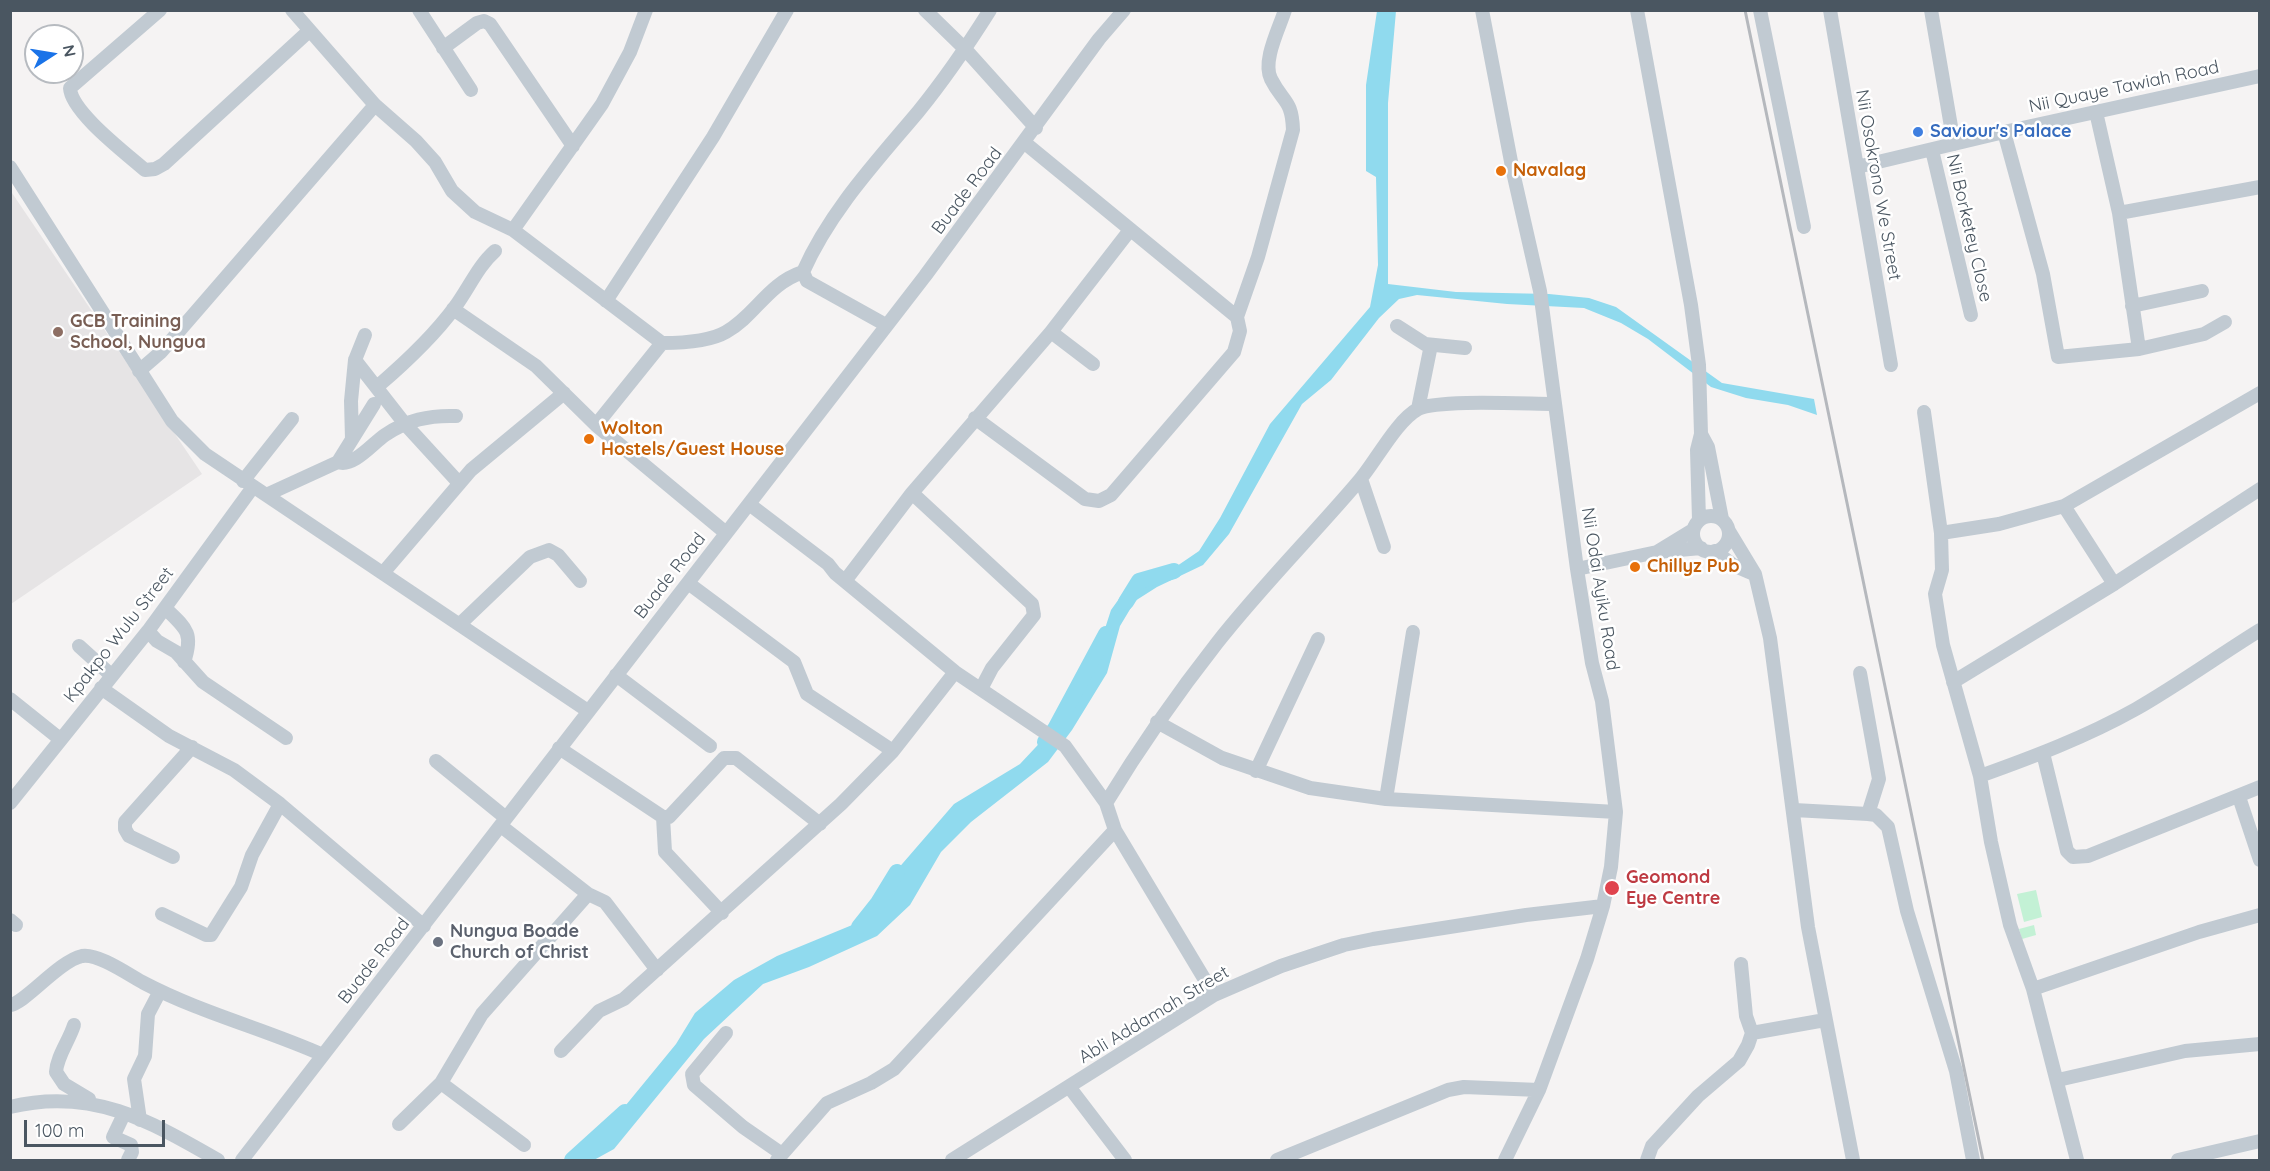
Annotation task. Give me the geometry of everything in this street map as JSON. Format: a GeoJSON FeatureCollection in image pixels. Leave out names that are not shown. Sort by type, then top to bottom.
{"type":"FeatureCollection","features":[{"type":"Feature","properties":{"kind":"street"},"geometry":{"type":"LineString","coordinates":[[160,10],[70,88],[72,98],[99,132],[145,170],[155,169],[164,164],[309,31]]}},
{"type":"Feature","properties":{"kind":"street"},"geometry":{"type":"LineString","coordinates":[[292,10],[375,105],[409,134],[435,162],[452,191],[475,212],[513,230],[662,343],[691,341],[729,331],[779,282],[803,272],[861,176],[919,110],[965,49],[990,10]]}},
{"type":"Feature","properties":{"kind":"street"},"geometry":{"type":"LineString","coordinates":[[419,10],[471,90]]}},
{"type":"Feature","properties":{"kind":"street"},"geometry":{"type":"LineString","coordinates":[[513,230],[602,104],[630,52],[646,10]]}},
{"type":"Feature","properties":{"kind":"street"},"geometry":{"type":"LineString","coordinates":[[606,301],[713,137],[787,10]]}},
{"type":"Feature","properties":{"kind":"street"},"geometry":{"type":"LineString","coordinates":[[925,10],[965,49],[1036,128]]}},
{"type":"Feature","properties":{"kind":"street","name":"Buade Road"},"geometry":{"type":"LineString","coordinates":[[242,1161],[749,504],[1025,143],[1099,39],[1124,10]]}},
{"type":"Feature","properties":{"kind":"street"},"geometry":{"type":"LineString","coordinates":[[975,418],[1085,499],[1099,501],[1111,495],[1234,352],[1240,330],[1237,316],[1258,257],[1293,130],[1293,113],[1286,98],[1270,79],[1269,67],[1271,52],[1285,10]]}},
{"type":"Feature","properties":{"kind":"street","name":"Nii Odai Ayiku Road"},"geometry":{"type":"LineString","coordinates":[[1482,10],[1513,172],[1540,291],[1577,569],[1592,663],[1602,701],[1616,812],[1611,867],[1603,906],[1587,959],[1539,1090],[1505,1161]]}},
{"type":"Feature","properties":{"kind":"street"},"geometry":{"type":"LineString","coordinates":[[1637,10],[1691,305],[1699,365],[1701,434],[1697,450],[1694,540],[1732,565],[1755,574]]}},
{"type":"Feature","properties":{"kind":"street"},"geometry":{"type":"LineString","coordinates":[[1760,10],[1804,226]]}},
{"type":"Feature","properties":{"kind":"street","name":"Nii Osokrono We Street"},"geometry":{"type":"LineString","coordinates":[[1830,10],[1891,366]]}},
{"type":"Feature","properties":{"kind":"street"},"geometry":{"type":"LineString","coordinates":[[1931,10],[1954,144]]}},
{"type":"Feature","properties":{"kind":"street"},"geometry":{"type":"LineString","coordinates":[[443,48],[477,23],[484,21],[490,24],[573,146]]}},
{"type":"Feature","properties":{"kind":"street","name":"Nii Quaye Tawiah Road"},"geometry":{"type":"LineString","coordinates":[[1857,167],[2259,76]]}},
{"type":"Feature","properties":{"kind":"street"},"geometry":{"type":"LineString","coordinates":[[139,371],[161,352],[375,105]]}},
{"type":"Feature","properties":{"kind":"street"},"geometry":{"type":"LineString","coordinates":[[2096,112],[2119,213],[2139,349]]}},
{"type":"Feature","properties":{"kind":"street"},"geometry":{"type":"LineString","coordinates":[[2004,132],[2043,274],[2056,355],[2063,358],[2139,349],[2204,334],[2225,322]]}},
{"type":"Feature","properties":{"kind":"street"},"geometry":{"type":"LineString","coordinates":[[1025,143],[1237,316]]}},
{"type":"Feature","properties":{"kind":"street","name":"Nii Borketey Close"},"geometry":{"type":"LineString","coordinates":[[1932,150],[1971,315]]}},
{"type":"Feature","properties":{"kind":"street"},"geometry":{"type":"LineString","coordinates":[[10,167],[172,420],[205,454],[588,711]]}},
{"type":"Feature","properties":{"kind":"street"},"geometry":{"type":"LineString","coordinates":[[2119,213],[2259,186]]}},
{"type":"Feature","properties":{"kind":"street"},"geometry":{"type":"LineString","coordinates":[[845,581],[912,493],[1051,332],[1130,231]]}},
{"type":"Feature","properties":{"kind":"street"},"geometry":{"type":"LineString","coordinates":[[378,386],[411,358],[453,309],[483,262],[495,251]]}},
{"type":"Feature","properties":{"kind":"street"},"geometry":{"type":"LineString","coordinates":[[803,272],[807,281],[886,325]]}},
{"type":"Feature","properties":{"kind":"street"},"geometry":{"type":"LineString","coordinates":[[2132,306],[2202,291]]}},
{"type":"Feature","properties":{"kind":"street"},"geometry":{"type":"LineString","coordinates":[[453,309],[536,366],[596,425],[726,532]]}},
{"type":"Feature","properties":{"kind":"street"},"geometry":{"type":"LineString","coordinates":[[1397,326],[1431,345],[1465,348]]}},
{"type":"Feature","properties":{"kind":"street"},"geometry":{"type":"LineString","coordinates":[[1051,332],[1093,364]]}},
{"type":"Feature","properties":{"kind":"street"},"geometry":{"type":"LineString","coordinates":[[352,440],[351,401],[355,360],[365,335]]}},
{"type":"Feature","properties":{"kind":"street"},"geometry":{"type":"LineString","coordinates":[[596,425],[662,343]]}},
{"type":"Feature","properties":{"kind":"street"},"geometry":{"type":"LineString","coordinates":[[1418,409],[1431,345]]}},
{"type":"Feature","properties":{"kind":"street"},"geometry":{"type":"LineString","coordinates":[[355,360],[378,386],[405,424],[459,483]]}},
{"type":"Feature","properties":{"kind":"street"},"geometry":{"type":"LineString","coordinates":[[383,573],[471,470],[564,393]]}},
{"type":"Feature","properties":{"kind":"street"},"geometry":{"type":"LineString","coordinates":[[1941,533],[1999,524],[2064,506],[2259,393]]}},
{"type":"Feature","properties":{"kind":"street"},"geometry":{"type":"LineString","coordinates":[[338,462],[374,404]]}},
{"type":"Feature","properties":{"kind":"street"},"geometry":{"type":"LineString","coordinates":[[1106,803],[1157,722],[1219,640],[1361,479],[1405,421],[1418,409],[1433,405],[1454,404],[1554,404]]}},
{"type":"Feature","properties":{"kind":"street"},"geometry":{"type":"LineString","coordinates":[[1924,412],[1941,533],[1942,570],[1935,585],[1935,603],[1953,682],[1980,776],[1991,842],[2010,925],[2033,989],[2077,1161]]}},
{"type":"Feature","properties":{"kind":"street"},"geometry":{"type":"LineString","coordinates":[[266,495],[338,462],[348,462],[384,435],[421,417],[456,416]]}},
{"type":"Feature","properties":{"kind":"street","name":"Kpakpo Wulu Street"},"geometry":{"type":"LineString","coordinates":[[10,803],[165,608],[292,419]]}},
{"type":"Feature","properties":{"kind":"street"},"geometry":{"type":"LineString","coordinates":[[1577,569],[1657,552],[1708,550],[1726,544],[1725,525],[1708,447],[1701,434]]}},
{"type":"Feature","properties":{"kind":"street"},"geometry":{"type":"LineString","coordinates":[[1361,479],[1384,547]]}},
{"type":"Feature","properties":{"kind":"street"},"geometry":{"type":"LineString","coordinates":[[1953,682],[2114,584],[2259,489]]}},
{"type":"Feature","properties":{"kind":"street"},"geometry":{"type":"LineString","coordinates":[[912,493],[1032,604],[1034,609],[1034,615],[992,668],[981,689]]}},
{"type":"Feature","properties":{"kind":"street"},"geometry":{"type":"LineString","coordinates":[[749,504],[821,558],[845,581],[955,672],[1065,746],[1106,803],[1115,830],[1215,995]]}},
{"type":"Feature","properties":{"kind":"street"},"geometry":{"type":"LineString","coordinates":[[2064,506],[2114,584]]}},
{"type":"Feature","properties":{"kind":"street"},"geometry":{"type":"LineString","coordinates":[[1657,552],[1710,515],[1725,525],[1755,574],[1770,638],[1808,927],[1853,1161]]}},
{"type":"Feature","properties":{"kind":"street"},"geometry":{"type":"LineString","coordinates":[[460,624],[530,556],[540,552],[549,550],[558,555],[580,581]]}},
{"type":"Feature","properties":{"kind":"street"},"geometry":{"type":"LineString","coordinates":[[688,583],[794,662],[807,694],[893,751]]}},
{"type":"Feature","properties":{"kind":"street"},"geometry":{"type":"LineString","coordinates":[[165,608],[185,627],[190,644],[184,662]]}},
{"type":"Feature","properties":{"kind":"street"},"geometry":{"type":"LineString","coordinates":[[1980,776],[2043,753],[2137,708],[2259,630]]}},
{"type":"Feature","properties":{"kind":"street"},"geometry":{"type":"LineString","coordinates":[[148,631],[203,682],[286,738]]}},
{"type":"Feature","properties":{"kind":"street"},"geometry":{"type":"LineString","coordinates":[[1386,799],[1413,632]]}},
{"type":"Feature","properties":{"kind":"street"},"geometry":{"type":"LineString","coordinates":[[1256,771],[1318,639]]}},
{"type":"Feature","properties":{"kind":"street"},"geometry":{"type":"LineString","coordinates":[[79,646],[111,675]]}},
{"type":"Feature","properties":{"kind":"street"},"geometry":{"type":"LineString","coordinates":[[561,1051],[599,1011],[624,999],[820,824],[893,751],[955,672]]}},
{"type":"Feature","properties":{"kind":"street"},"geometry":{"type":"LineString","coordinates":[[1860,673],[1879,778],[1868,814]]}},
{"type":"Feature","properties":{"kind":"street"},"geometry":{"type":"LineString","coordinates":[[615,675],[710,746]]}},
{"type":"Feature","properties":{"kind":"street"},"geometry":{"type":"LineString","coordinates":[[101,688],[169,736],[234,770],[280,804],[424,926]]}},
{"type":"Feature","properties":{"kind":"street"},"geometry":{"type":"LineString","coordinates":[[10,699],[60,739]]}},
{"type":"Feature","properties":{"kind":"street"},"geometry":{"type":"LineString","coordinates":[[1157,722],[1222,758],[1310,788],[1386,799],[1616,812]]}},
{"type":"Feature","properties":{"kind":"street"},"geometry":{"type":"LineString","coordinates":[[173,857],[129,836],[125,829],[125,822],[192,747]]}},
{"type":"Feature","properties":{"kind":"street"},"geometry":{"type":"LineString","coordinates":[[559,748],[663,817],[669,817],[724,758],[729,757],[739,760],[820,824]]}},
{"type":"Feature","properties":{"kind":"street"},"geometry":{"type":"LineString","coordinates":[[2043,753],[2067,851],[2073,857],[2088,856],[2259,787]]}},
{"type":"Feature","properties":{"kind":"street"},"geometry":{"type":"LineString","coordinates":[[436,761],[588,894],[605,902],[657,970]]}},
{"type":"Feature","properties":{"kind":"street"},"geometry":{"type":"LineString","coordinates":[[2239,797],[2259,860]]}},
{"type":"Feature","properties":{"kind":"street"},"geometry":{"type":"LineString","coordinates":[[162,914],[206,936],[210,935],[241,887],[252,855],[280,804]]}},
{"type":"Feature","properties":{"kind":"street"},"geometry":{"type":"LineString","coordinates":[[1794,810],[1876,815],[1888,827],[1907,912],[1956,1071],[1973,1161]]}},
{"type":"Feature","properties":{"kind":"street"},"geometry":{"type":"LineString","coordinates":[[663,817],[665,852],[722,913]]}},
{"type":"Feature","properties":{"kind":"street"},"geometry":{"type":"LineString","coordinates":[[726,1033],[692,1074],[694,1085],[780,1157],[827,1103],[871,1083],[894,1069],[1115,830]]}},
{"type":"Feature","properties":{"kind":"street"},"geometry":{"type":"LineString","coordinates":[[399,1124],[441,1083],[482,1014],[588,894]]}},
{"type":"Feature","properties":{"kind":"street","name":"Abli Addamah Street"},"geometry":{"type":"LineString","coordinates":[[952,1161],[1070,1088],[1118,1054],[1215,995],[1281,966],[1344,945],[1517,916],[1603,906]]}},
{"type":"Feature","properties":{"kind":"street"},"geometry":{"type":"LineString","coordinates":[[2033,989],[2199,932],[2259,915]]}},
{"type":"Feature","properties":{"kind":"street"},"geometry":{"type":"LineString","coordinates":[[10,1005],[19,1002],[47,977],[83,956],[94,956],[160,991],[277,1034],[323,1055]]}},
{"type":"Feature","properties":{"kind":"street"},"geometry":{"type":"LineString","coordinates":[[1647,1161],[1652,1146],[1698,1096],[1739,1061],[1752,1033],[1746,1016],[1741,964]]}},
{"type":"Feature","properties":{"kind":"street"},"geometry":{"type":"LineString","coordinates":[[140,1120],[134,1078],[145,1056],[148,1014],[160,991]]}},
{"type":"Feature","properties":{"kind":"street"},"geometry":{"type":"LineString","coordinates":[[1752,1033],[1825,1020]]}},
{"type":"Feature","properties":{"kind":"street"},"geometry":{"type":"LineString","coordinates":[[74,1025],[57,1062],[56,1072],[64,1084],[96,1103],[174,1135],[218,1161]]}},
{"type":"Feature","properties":{"kind":"street"},"geometry":{"type":"LineString","coordinates":[[2058,1080],[2185,1051],[2259,1044]]}},
{"type":"Feature","properties":{"kind":"street"},"geometry":{"type":"LineString","coordinates":[[441,1083],[525,1145]]}},
{"type":"Feature","properties":{"kind":"street"},"geometry":{"type":"LineString","coordinates":[[1277,1161],[1448,1090],[1464,1087],[1539,1090]]}},
{"type":"Feature","properties":{"kind":"street"},"geometry":{"type":"LineString","coordinates":[[1070,1088],[1125,1161]]}},
{"type":"Feature","properties":{"kind":"street"},"geometry":{"type":"LineString","coordinates":[[10,1107],[34,1101],[71,1100],[96,1103]]}},
{"type":"Feature","properties":{"kind":"street"},"geometry":{"type":"LineString","coordinates":[[124,1114],[113,1137],[130,1145],[132,1152],[129,1161]]}},
{"type":"Feature","properties":{"kind":"street"},"geometry":{"type":"LineString","coordinates":[[2178,1161],[2259,1141]]}},
{"type":"Feature","properties":{"kind":"shaded area","name":"GCB Training School, Nungua"},"geometry":{"type":"Polygon","coordinates":[[[10,190],[202,474],[11,604],[10,604],[10,190]]]}},
{"type":"Feature","properties":{"kind":"green space"},"geometry":{"type":"Polygon","coordinates":[[[2036,890],[2042,917],[2024,922],[2017,894],[2036,890]]]}},
{"type":"Feature","properties":{"kind":"green space"},"geometry":{"type":"Polygon","coordinates":[[[2034,925],[2036,935],[2022,939],[2019,929],[2034,925]]]}},
{"type":"Feature","properties":{"kind":"water"},"geometry":{"type":"Polygon","coordinates":[[[1377,11],[1396,11],[1388,103],[1388,284],[1456,292],[1549,294],[1589,298],[1616,307],[1722,383],[1814,399],[1817,415],[1788,405],[1746,398],[1711,387],[1648,339],[1621,323],[1584,308],[1507,304],[1417,295],[1399,299],[1379,318],[1331,380],[1302,404],[1229,534],[1203,565],[1157,587],[1135,601],[1120,626],[1107,673],[1072,730],[1048,762],[971,822],[941,852],[910,905],[877,936],[809,967],[763,984],[704,1039],[614,1149],[594,1160],[568,1160],[603,1139],[612,1122],[676,1044],[695,1013],[734,980],[777,956],[857,923],[880,905],[890,878],[954,804],[1020,764],[1064,717],[1088,681],[1111,610],[1126,589],[1177,566],[1199,551],[1220,518],[1270,424],[1370,307],[1378,265],[1376,177],[1366,171],[1366,85],[1377,11]]]}},
{"type":"Feature","properties":{"kind":"waterway"},"geometry":{"type":"LineString","coordinates":[[1126,602],[1139,581],[1174,571]]}},
{"type":"Feature","properties":{"kind":"waterway"},"geometry":{"type":"LineString","coordinates":[[1045,742],[1055,729],[1106,634]]}},
{"type":"Feature","properties":{"kind":"waterway"},"geometry":{"type":"LineString","coordinates":[[859,927],[878,903],[897,872]]}},
{"type":"Feature","properties":{"kind":"waterway"},"geometry":{"type":"LineString","coordinates":[[572,1160],[625,1112]]}},
{"type":"Feature","properties":{"kind":"railway"},"geometry":{"type":"LineString","coordinates":[[1745,10],[1983,1160]]}},
{"type":"Feature","properties":{"kind":"place","name":"Saviour's Palace"},"geometry":{"type":"Point","coordinates":[1918,132]}},
{"type":"Feature","properties":{"kind":"place","name":"Navalag"},"geometry":{"type":"Point","coordinates":[1501,171]}},
{"type":"Feature","properties":{"kind":"place","name":"GCB Training School, Nungua"},"geometry":{"type":"Point","coordinates":[58,332]}},
{"type":"Feature","properties":{"kind":"place","name":"Wolton Hostels/Guest House"},"geometry":{"type":"Point","coordinates":[589,439]}},
{"type":"Feature","properties":{"kind":"place","name":"Chillyz Pub"},"geometry":{"type":"Point","coordinates":[1635,567]}},
{"type":"Feature","properties":{"kind":"place","name":"Geomond Eye Centre"},"geometry":{"type":"Point","coordinates":[1612,888]}},
{"type":"Feature","properties":{"kind":"place","name":"Nungua Boade Church of Christ"},"geometry":{"type":"Point","coordinates":[438,942]}}]}
